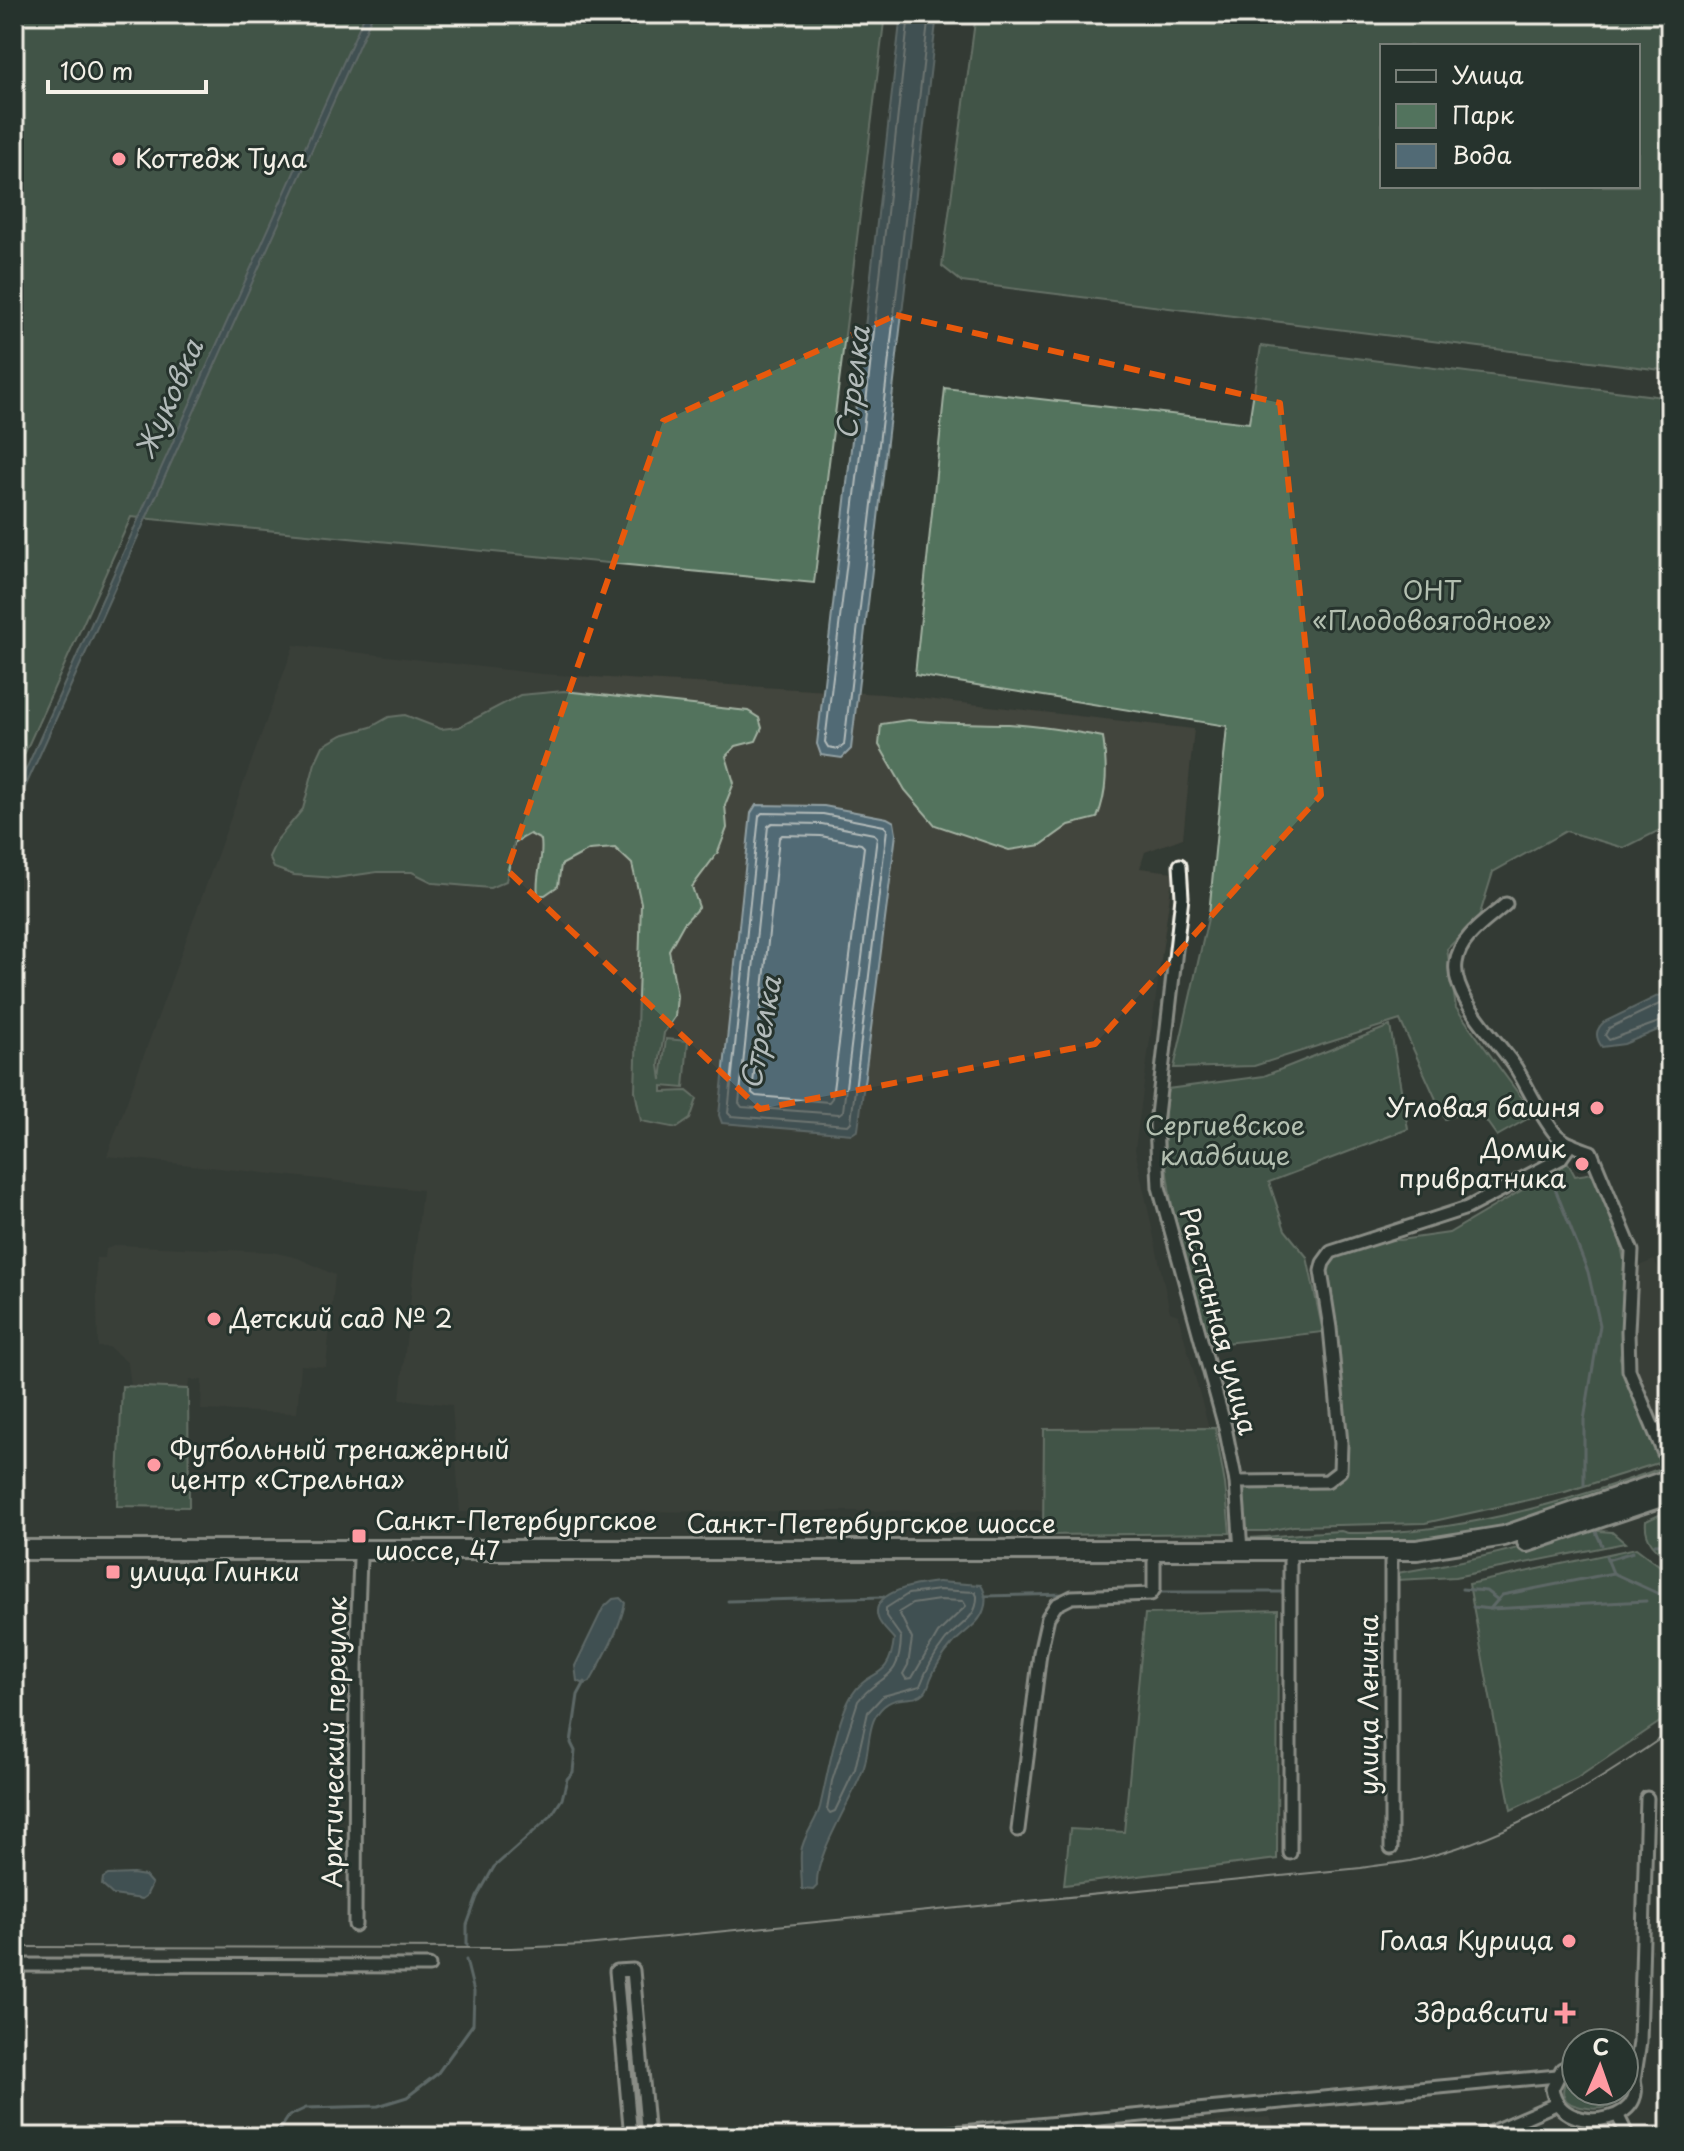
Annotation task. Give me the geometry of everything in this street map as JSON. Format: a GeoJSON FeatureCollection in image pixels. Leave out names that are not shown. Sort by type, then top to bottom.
{"type":"FeatureCollection","features":[{"type":"Feature","properties":{"kind":"main road","name":"Санкт-Петербургское шоссе"},"geometry":{"type":"LineString","coordinates":[[14,1550],[1417,1550],[1472,1543],[1536,1527],[1670,1479]]}},
{"type":"Feature","properties":{"kind":"main road","name":"Санкт-Петербургское шоссе"},"geometry":{"type":"LineString","coordinates":[[14,1561],[1391,1562],[1444,1558],[1523,1543],[1670,1494]]}},
{"type":"Feature","properties":{"kind":"street","name":"Расстанная улица"},"geometry":{"type":"LineString","coordinates":[[1180,865],[1182,897],[1158,1100],[1156,1160],[1159,1187],[1225,1427],[1236,1482],[1241,1550]]}},
{"type":"Feature","properties":{"kind":"street"},"geometry":{"type":"LineString","coordinates":[[1506,904],[1460,948],[1455,966],[1458,981],[1478,1021],[1514,1065],[1553,1131],[1571,1144],[1591,1152],[1632,1251],[1629,1370],[1670,1468]]}},
{"type":"Feature","properties":{"kind":"street"},"geometry":{"type":"LineString","coordinates":[[1236,1482],[1327,1481],[1340,1471],[1341,1443],[1322,1278],[1326,1258],[1331,1252],[1467,1208],[1560,1159],[1571,1144]]}},
{"type":"Feature","properties":{"kind":"street","name":"Арктический переулок"},"geometry":{"type":"LineString","coordinates":[[355,1925],[360,1559]]}},
{"type":"Feature","properties":{"kind":"street"},"geometry":{"type":"LineString","coordinates":[[1290,1561],[1290,1853]]}},
{"type":"Feature","properties":{"kind":"street"},"geometry":{"type":"LineString","coordinates":[[1018,1830],[1040,1653],[1048,1617],[1056,1605],[1072,1597],[1151,1594],[1154,1589],[1154,1562]]}},
{"type":"Feature","properties":{"kind":"street","name":"улица Ленина"},"geometry":{"type":"LineString","coordinates":[[1391,1562],[1391,1848]]}},
{"type":"Feature","properties":{"kind":"street"},"geometry":{"type":"LineString","coordinates":[[1640,2042],[1647,1798]]}},
{"type":"Feature","properties":{"kind":"street"},"geometry":{"type":"LineString","coordinates":[[14,1965],[429,1966]]}},
{"type":"Feature","properties":{"kind":"street"},"geometry":{"type":"LineString","coordinates":[[631,2137],[616,1971],[633,1970],[648,2137]]}},
{"type":"Feature","properties":{"kind":"street"},"geometry":{"type":"LineString","coordinates":[[1560,2072],[1552,2089],[1556,2104],[1568,2115],[1581,2118],[1618,2116],[1629,2107]]}},
{"type":"Feature","properties":{"kind":"street"},"geometry":{"type":"LineString","coordinates":[[909,2137],[1557,2076]]}},
{"type":"Feature","properties":{"kind":"street"},"geometry":{"type":"LineString","coordinates":[[1480,2137],[1556,2104]]}},
{"type":"Feature","properties":{"kind":"street"},"geometry":{"type":"LineString","coordinates":[[1618,2116],[1628,2137]]}},
{"type":"Feature","properties":{"kind":"highlighted area"},"geometry":{"type":"Polygon","coordinates":[[[896,315],[1280,403],[1321,795],[1095,1044],[760,1109],[507,870],[663,421],[896,315]]]}},
{"type":"Feature","properties":{"kind":"shaded area"},"geometry":{"type":"Polygon","coordinates":[[[294,645],[541,674],[882,694],[1194,729],[1183,838],[1145,852],[1140,868],[1173,872],[1135,1149],[1170,1312],[1178,1315],[1209,1428],[1222,1510],[460,1512],[452,1405],[400,1399],[422,1190],[107,1156],[294,645]]]}},
{"type":"Feature","properties":{"kind":"shaded area","name":"Детский сад № 2"},"geometry":{"type":"Polygon","coordinates":[[[118,1245],[272,1252],[298,1258],[335,1275],[326,1367],[301,1365],[297,1413],[201,1410],[202,1380],[189,1380],[188,1389],[131,1386],[128,1363],[109,1347],[98,1347],[96,1258],[105,1258],[106,1249],[118,1245]]]}},
{"type":"Feature","properties":{"kind":"shaded area"},"geometry":{"type":"Polygon","coordinates":[[[1654,1260],[1664,1278],[1670,1276],[1670,1452],[1634,1370],[1633,1331],[1639,1296],[1633,1272],[1654,1260]]]}},
{"type":"Feature","properties":{"kind":"shaded area"},"geometry":{"type":"Polygon","coordinates":[[[1660,1836],[1670,1836],[1670,1952],[1657,1951],[1660,1836]]]}},
{"type":"Feature","properties":{"kind":"shaded area"},"geometry":{"type":"Polygon","coordinates":[[[1270,2117],[1279,2137],[1088,2137],[1096,2133],[1270,2117]]]}},
{"type":"Feature","properties":{"kind":"green space"},"geometry":{"type":"Polygon","coordinates":[[[14,14],[885,14],[814,583],[131,517],[14,777],[14,14]]]}},
{"type":"Feature","properties":{"kind":"green space"},"geometry":{"type":"Polygon","coordinates":[[[976,14],[1670,14],[1670,371],[962,282],[942,266],[976,14]]]}},
{"type":"Feature","properties":{"kind":"green space","name":"ОНТ «Плодовоягодное»"},"geometry":{"type":"Polygon","coordinates":[[[1261,346],[1670,398],[1670,825],[1624,848],[1566,831],[1493,872],[1479,917],[1447,949],[1456,1008],[1534,1115],[1497,1136],[1477,1108],[1445,1119],[1400,1020],[1254,1066],[1174,1068],[1209,914],[1227,726],[915,675],[945,388],[1249,423],[1261,346]]]}},
{"type":"Feature","properties":{"kind":"green space"},"geometry":{"type":"Polygon","coordinates":[[[564,691],[748,711],[759,718],[762,728],[756,741],[736,746],[726,756],[734,783],[725,805],[727,828],[718,852],[692,887],[699,907],[684,923],[669,950],[677,996],[675,1017],[664,1033],[659,1065],[661,1080],[666,1039],[688,1041],[684,1088],[662,1086],[662,1092],[687,1091],[697,1099],[690,1119],[677,1128],[641,1121],[635,1091],[641,903],[632,864],[615,848],[589,850],[561,865],[558,886],[545,895],[538,895],[537,888],[541,840],[530,834],[514,843],[506,881],[490,888],[434,883],[412,872],[377,872],[336,878],[294,875],[274,868],[269,857],[277,840],[303,809],[315,763],[323,746],[342,735],[371,727],[389,717],[405,715],[441,729],[459,727],[520,695],[564,691]]]}},
{"type":"Feature","properties":{"kind":"green space"},"geometry":{"type":"Polygon","coordinates":[[[908,720],[1021,725],[1103,737],[1106,778],[1097,818],[1069,825],[1041,845],[1009,850],[935,825],[905,790],[879,745],[881,724],[908,720]]]}},
{"type":"Feature","properties":{"kind":"green space","name":"Сергиевское кладбище"},"geometry":{"type":"Polygon","coordinates":[[[1390,1026],[1408,1129],[1269,1182],[1285,1230],[1307,1257],[1323,1332],[1207,1345],[1168,1184],[1165,1120],[1168,1089],[1264,1076],[1390,1026]]]}},
{"type":"Feature","properties":{"kind":"green space"},"geometry":{"type":"Polygon","coordinates":[[[1568,1163],[1575,1176],[1593,1173],[1619,1235],[1626,1271],[1622,1274],[1627,1278],[1620,1358],[1661,1462],[1565,1492],[1425,1523],[1293,1526],[1244,1531],[1240,1488],[1328,1484],[1346,1469],[1339,1367],[1326,1276],[1334,1256],[1381,1239],[1400,1240],[1449,1233],[1568,1163]]]}},
{"type":"Feature","properties":{"kind":"green space","name":"Футбольный тренажёрный центр «Стрельна»"},"geometry":{"type":"Polygon","coordinates":[[[122,1386],[188,1389],[189,1507],[117,1506],[122,1386]]]}},
{"type":"Feature","properties":{"kind":"green space"},"geometry":{"type":"Polygon","coordinates":[[[1215,1428],[1230,1533],[1043,1535],[1044,1429],[1215,1428]]]}},
{"type":"Feature","properties":{"kind":"green space"},"geometry":{"type":"Polygon","coordinates":[[[1664,1467],[1668,1475],[1532,1523],[1425,1543],[1247,1543],[1246,1538],[1428,1529],[1548,1504],[1664,1467]]]}},
{"type":"Feature","properties":{"kind":"green space"},"geometry":{"type":"Polygon","coordinates":[[[1670,1510],[1670,1558],[1652,1543],[1646,1521],[1670,1510]]]}},
{"type":"Feature","properties":{"kind":"green space"},"geometry":{"type":"Polygon","coordinates":[[[1585,1530],[1612,1532],[1625,1543],[1455,1577],[1397,1580],[1397,1573],[1445,1565],[1585,1530]]]}},
{"type":"Feature","properties":{"kind":"green space"},"geometry":{"type":"Polygon","coordinates":[[[1636,1548],[1660,1566],[1661,1587],[1670,1592],[1670,1715],[1576,1779],[1511,1810],[1469,1584],[1636,1548]]]}},
{"type":"Feature","properties":{"kind":"green space"},"geometry":{"type":"Polygon","coordinates":[[[1278,1610],[1277,1859],[1064,1885],[1070,1829],[1124,1832],[1145,1614],[1278,1610]]]}},
{"type":"Feature","properties":{"kind":"water"},"geometry":{"type":"Polygon","coordinates":[[[365,14],[373,14],[14,812],[14,796],[365,14]]]}},
{"type":"Feature","properties":{"kind":"water"},"geometry":{"type":"Polygon","coordinates":[[[901,14],[937,14],[851,749],[842,758],[821,755],[817,744],[901,14]]]}},
{"type":"Feature","properties":{"kind":"water"},"geometry":{"type":"Polygon","coordinates":[[[756,805],[824,806],[894,822],[896,834],[858,1130],[852,1134],[722,1123],[719,1115],[751,813],[756,805]]]}},
{"type":"Feature","properties":{"kind":"water"},"geometry":{"type":"Polygon","coordinates":[[[1670,990],[1670,1025],[1624,1044],[1602,1047],[1597,1034],[1604,1022],[1670,990]]]}},
{"type":"Feature","properties":{"kind":"water"},"geometry":{"type":"Polygon","coordinates":[[[938,1582],[981,1585],[986,1600],[982,1615],[946,1652],[925,1692],[915,1698],[890,1702],[877,1714],[864,1767],[822,1859],[817,1886],[813,1890],[802,1889],[802,1846],[820,1807],[842,1718],[852,1695],[883,1669],[891,1653],[894,1639],[879,1621],[877,1608],[881,1601],[898,1590],[938,1582]]]}},
{"type":"Feature","properties":{"kind":"water"},"geometry":{"type":"Polygon","coordinates":[[[620,1598],[625,1603],[606,1653],[590,1682],[577,1681],[575,1666],[603,1608],[613,1599],[620,1598]]]}},
{"type":"Feature","properties":{"kind":"water"},"geometry":{"type":"Polygon","coordinates":[[[108,1875],[145,1876],[152,1884],[142,1899],[113,1895],[102,1885],[103,1878],[108,1875]]]}},
{"type":"Feature","properties":{"kind":"waterway"},"geometry":{"type":"LineString","coordinates":[[1554,1186],[1588,1272],[1600,1325],[1584,1420],[1584,1485]]}},
{"type":"Feature","properties":{"kind":"waterway"},"geometry":{"type":"LineString","coordinates":[[1596,1532],[1602,1545]]}},
{"type":"Feature","properties":{"kind":"waterway"},"geometry":{"type":"LineString","coordinates":[[1655,1544],[1670,1543]]}},
{"type":"Feature","properties":{"kind":"waterway"},"geometry":{"type":"LineString","coordinates":[[1607,1560],[1633,1552]]}},
{"type":"Feature","properties":{"kind":"waterway"},"geometry":{"type":"LineString","coordinates":[[1606,1556],[1613,1573],[1670,1599]]}},
{"type":"Feature","properties":{"kind":"waterway"},"geometry":{"type":"LineString","coordinates":[[1490,1609],[1502,1595],[1613,1573]]}},
{"type":"Feature","properties":{"kind":"waterway"},"geometry":{"type":"LineString","coordinates":[[1462,1589],[1486,1591],[1498,1600]]}},
{"type":"Feature","properties":{"kind":"waterway"},"geometry":{"type":"LineString","coordinates":[[1157,1592],[1284,1592]]}},
{"type":"Feature","properties":{"kind":"waterway"},"geometry":{"type":"LineString","coordinates":[[985,1596],[1066,1594]]}},
{"type":"Feature","properties":{"kind":"waterway"},"geometry":{"type":"LineString","coordinates":[[728,1601],[884,1597]]}},
{"type":"Feature","properties":{"kind":"waterway"},"geometry":{"type":"LineString","coordinates":[[1473,1607],[1490,1609],[1646,1601]]}},
{"type":"Feature","properties":{"kind":"waterway","name":"Стрелка"},"geometry":{"type":"LineString","coordinates":[[467,1945],[467,1925],[477,1897],[494,1867],[551,1816],[562,1799],[567,1779],[573,1772],[575,1751],[571,1743],[578,1695],[585,1682]]}},
{"type":"Feature","properties":{"kind":"waterway"},"geometry":{"type":"LineString","coordinates":[[275,2137],[289,2116],[306,2108],[378,2106],[407,2097],[437,2074],[473,2024],[474,1992],[466,1960]]}},
{"type":"Feature","properties":{"kind":"tram line"},"geometry":{"type":"LineString","coordinates":[[14,1947],[511,1948],[585,1945],[1361,1868],[1410,1861],[1480,1840],[1578,1791],[1670,1732]]}},
{"type":"Feature","properties":{"kind":"place","name":"Коттедж Тула"},"geometry":{"type":"Point","coordinates":[119,159]}},
{"type":"Feature","properties":{"kind":"place","name":"Угловая башня"},"geometry":{"type":"Point","coordinates":[1597,1108]}},
{"type":"Feature","properties":{"kind":"place","name":"Домик привратника"},"geometry":{"type":"Point","coordinates":[1582,1164]}},
{"type":"Feature","properties":{"kind":"place","name":"Детский сад № 2"},"geometry":{"type":"Point","coordinates":[214,1319]}},
{"type":"Feature","properties":{"kind":"place","name":"Футбольный тренажёрный центр «Стрельна»"},"geometry":{"type":"Point","coordinates":[154,1465]}},
{"type":"Feature","properties":{"kind":"place","name":"Санкт-Петербургское шоссе, 47"},"geometry":{"type":"Point","coordinates":[359,1536]}},
{"type":"Feature","properties":{"kind":"place","name":"улица Глинки"},"geometry":{"type":"Point","coordinates":[113,1572]}},
{"type":"Feature","properties":{"kind":"place","name":"Голая Курица"},"geometry":{"type":"Point","coordinates":[1569,1941]}},
{"type":"Feature","properties":{"kind":"place","name":"Здравсити"},"geometry":{"type":"Point","coordinates":[1565,2013]}},
{"type":"Feature","properties":{"kind":"water label","name":"Жуковка"},"geometry":{"type":"Point","coordinates":[169,399]}}]}
